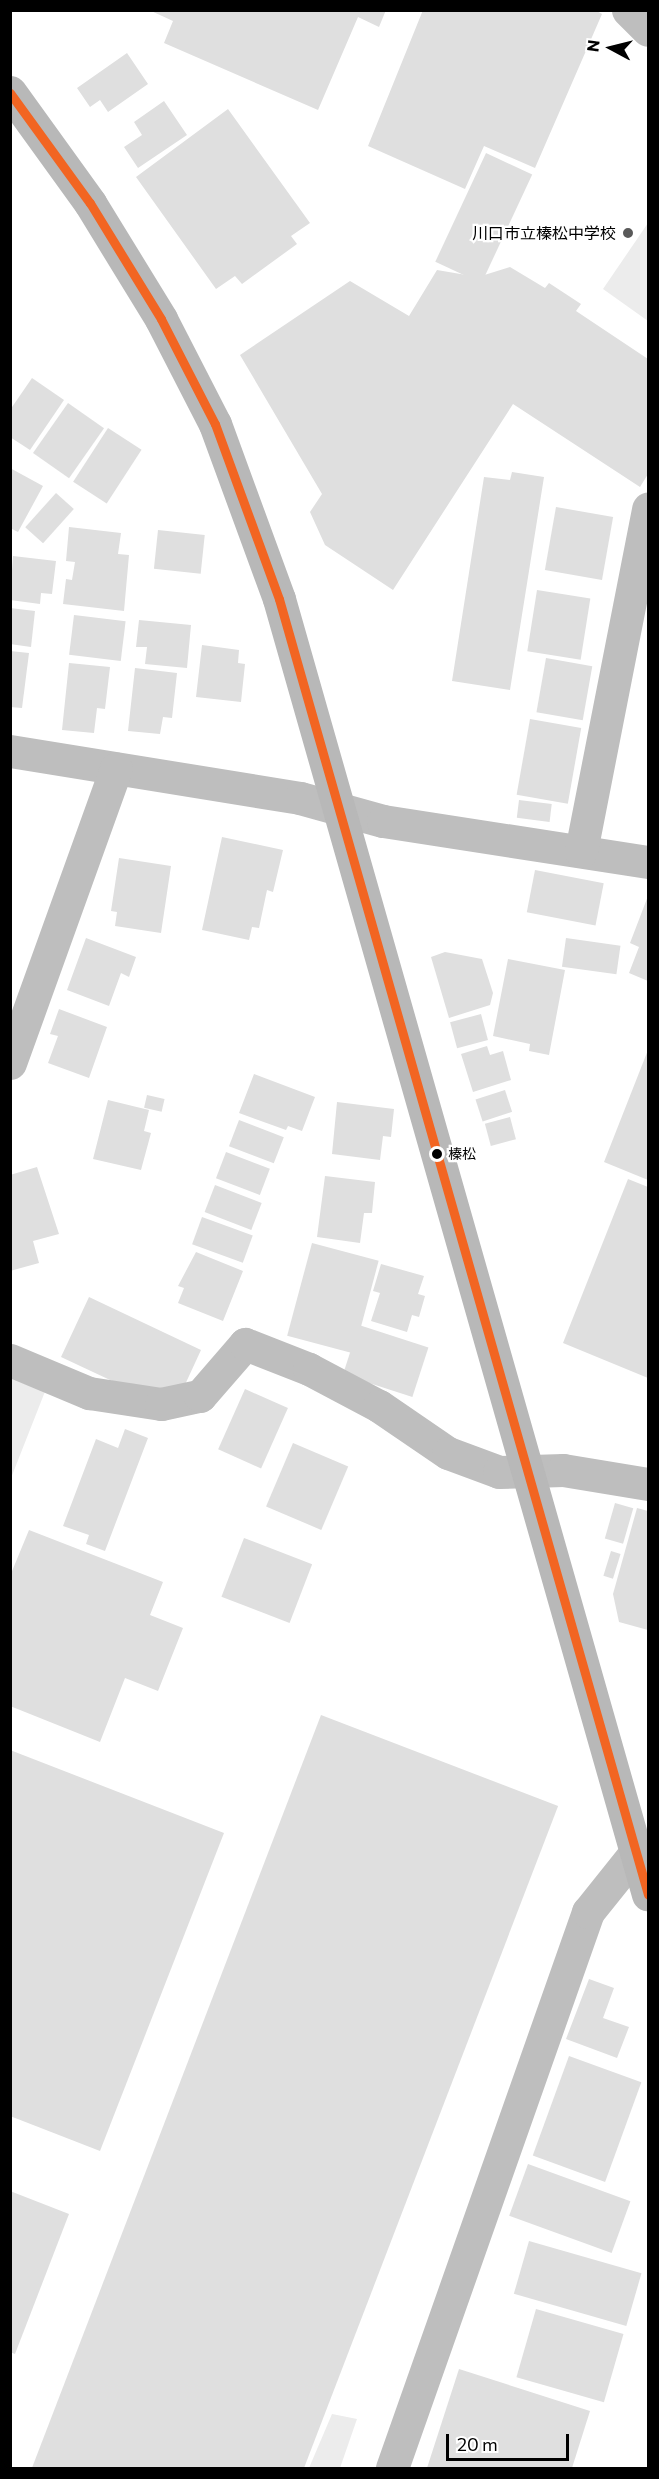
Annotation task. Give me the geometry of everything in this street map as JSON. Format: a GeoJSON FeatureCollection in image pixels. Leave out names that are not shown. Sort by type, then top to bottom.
{"type":"FeatureCollection","features":[{"type":"Feature","properties":{"kind":"street"},"geometry":{"type":"LineString","coordinates":[[628,10],[648,30]]}},
{"type":"Feature","properties":{"kind":"street"},"geometry":{"type":"LineString","coordinates":[[10,92],[90,203],[156,309],[215,424],[279,599],[648,1894]]}},
{"type":"Feature","properties":{"kind":"street"},"geometry":{"type":"LineString","coordinates":[[580,851],[648,509]]}},
{"type":"Feature","properties":{"kind":"street"},"geometry":{"type":"LineString","coordinates":[[10,751],[300,798],[341,812],[648,862]]}},
{"type":"Feature","properties":{"kind":"street"},"geometry":{"type":"LineString","coordinates":[[10,1064],[116,768]]}},
{"type":"Feature","properties":{"kind":"street"},"geometry":{"type":"LineString","coordinates":[[10,1360],[89,1393],[160,1404],[200,1395],[245,1344],[309,1369],[380,1406],[448,1453],[499,1472],[563,1470],[648,1484]]}},
{"type":"Feature","properties":{"kind":"street"},"geometry":{"type":"LineString","coordinates":[[392,2469],[588,1912],[636,1852]]}},
{"type":"Feature","properties":{"kind":"shaded area"},"geometry":{"type":"Polygon","coordinates":[[[648,223],[648,321],[603,289],[648,223]]]}},
{"type":"Feature","properties":{"kind":"shaded area"},"geometry":{"type":"Polygon","coordinates":[[[11,1375],[46,1389],[11,1478],[11,1375]]]}},
{"type":"Feature","properties":{"kind":"shaded area"},"geometry":{"type":"Polygon","coordinates":[[[332,2414],[357,2419],[340,2468],[309,2468],[332,2414]]]}},
{"type":"Feature","properties":{"kind":"building"},"geometry":{"type":"Polygon","coordinates":[[[149,10],[386,10],[379,27],[358,17],[318,110],[164,43],[173,21],[149,10]]]}},
{"type":"Feature","properties":{"kind":"building"},"geometry":{"type":"Polygon","coordinates":[[[423,10],[595,10],[602,14],[535,168],[484,146],[465,189],[368,146],[423,10]]]}},
{"type":"Feature","properties":{"kind":"building"},"geometry":{"type":"Polygon","coordinates":[[[127,53],[148,84],[108,112],[100,100],[90,107],[77,88],[127,53]]]}},
{"type":"Feature","properties":{"kind":"building"},"geometry":{"type":"Polygon","coordinates":[[[164,101],[187,135],[138,168],[124,147],[142,135],[134,122],[164,101]]]}},
{"type":"Feature","properties":{"kind":"building"},"geometry":{"type":"Polygon","coordinates":[[[228,109],[310,223],[291,236],[297,244],[242,284],[235,276],[216,289],[136,177],[228,109]]]}},
{"type":"Feature","properties":{"kind":"building"},"geometry":{"type":"Polygon","coordinates":[[[486,153],[532,175],[482,283],[435,262],[486,153]]]}},
{"type":"Feature","properties":{"kind":"building"},"geometry":{"type":"Polygon","coordinates":[[[510,267],[545,288],[549,283],[581,304],[576,311],[648,359],[648,474],[640,487],[513,404],[393,590],[325,545],[310,512],[322,494],[240,355],[350,281],[409,316],[437,270],[478,277],[510,267]]]}},
{"type":"Feature","properties":{"kind":"building"},"geometry":{"type":"Polygon","coordinates":[[[32,378],[64,400],[30,450],[10,437],[10,410],[32,378]]]}},
{"type":"Feature","properties":{"kind":"building"},"geometry":{"type":"Polygon","coordinates":[[[68,403],[104,428],[69,478],[33,453],[68,403]]]}},
{"type":"Feature","properties":{"kind":"building"},"geometry":{"type":"Polygon","coordinates":[[[108,428],[142,450],[107,503],[73,482],[108,428]]]}},
{"type":"Feature","properties":{"kind":"building"},"geometry":{"type":"Polygon","coordinates":[[[10,468],[43,486],[18,532],[10,528],[10,468]]]}},
{"type":"Feature","properties":{"kind":"building"},"geometry":{"type":"Polygon","coordinates":[[[512,472],[544,477],[510,690],[452,681],[484,477],[510,480],[512,472]]]}},
{"type":"Feature","properties":{"kind":"building"},"geometry":{"type":"Polygon","coordinates":[[[56,493],[74,509],[43,543],[25,527],[56,493]]]}},
{"type":"Feature","properties":{"kind":"building"},"geometry":{"type":"Polygon","coordinates":[[[556,507],[613,517],[602,580],[545,570],[556,507]]]}},
{"type":"Feature","properties":{"kind":"building"},"geometry":{"type":"Polygon","coordinates":[[[69,527],[121,533],[118,554],[129,555],[124,611],[63,604],[66,579],[72,580],[75,562],[66,561],[69,527]]]}},
{"type":"Feature","properties":{"kind":"building"},"geometry":{"type":"Polygon","coordinates":[[[158,530],[205,535],[201,574],[154,569],[158,530]]]}},
{"type":"Feature","properties":{"kind":"building"},"geometry":{"type":"Polygon","coordinates":[[[13,556],[56,561],[52,594],[41,593],[40,604],[10,600],[13,556]]]}},
{"type":"Feature","properties":{"kind":"building"},"geometry":{"type":"Polygon","coordinates":[[[537,590],[590,598],[581,660],[527,651],[537,590]]]}},
{"type":"Feature","properties":{"kind":"building"},"geometry":{"type":"Polygon","coordinates":[[[10,608],[35,611],[31,647],[10,644],[10,608]]]}},
{"type":"Feature","properties":{"kind":"building"},"geometry":{"type":"Polygon","coordinates":[[[74,615],[126,621],[121,661],[69,655],[74,615]]]}},
{"type":"Feature","properties":{"kind":"building"},"geometry":{"type":"Polygon","coordinates":[[[139,620],[191,625],[187,668],[145,664],[147,647],[136,647],[139,620]]]}},
{"type":"Feature","properties":{"kind":"building"},"geometry":{"type":"Polygon","coordinates":[[[202,645],[239,650],[238,663],[245,664],[241,702],[196,697],[202,645]]]}},
{"type":"Feature","properties":{"kind":"building"},"geometry":{"type":"Polygon","coordinates":[[[10,651],[29,653],[22,708],[10,707],[10,651]]]}},
{"type":"Feature","properties":{"kind":"building"},"geometry":{"type":"Polygon","coordinates":[[[546,658],[592,666],[583,720],[536,712],[546,658]]]}},
{"type":"Feature","properties":{"kind":"building"},"geometry":{"type":"Polygon","coordinates":[[[69,663],[110,667],[105,709],[97,708],[94,733],[62,730],[69,663]]]}},
{"type":"Feature","properties":{"kind":"building"},"geometry":{"type":"Polygon","coordinates":[[[135,668],[177,673],[172,718],[163,717],[160,734],[128,731],[135,668]]]}},
{"type":"Feature","properties":{"kind":"building"},"geometry":{"type":"Polygon","coordinates":[[[530,719],[581,728],[568,804],[517,795],[530,719]]]}},
{"type":"Feature","properties":{"kind":"building"},"geometry":{"type":"Polygon","coordinates":[[[519,800],[552,804],[550,822],[517,818],[519,800]]]}},
{"type":"Feature","properties":{"kind":"building"},"geometry":{"type":"Polygon","coordinates":[[[222,837],[283,850],[273,892],[267,890],[259,928],[252,927],[249,940],[202,930],[222,837]]]}},
{"type":"Feature","properties":{"kind":"building"},"geometry":{"type":"Polygon","coordinates":[[[119,858],[171,866],[161,933],[115,926],[117,912],[111,911],[119,858]]]}},
{"type":"Feature","properties":{"kind":"building"},"geometry":{"type":"Polygon","coordinates":[[[535,870],[604,883],[596,926],[527,912],[535,870]]]}},
{"type":"Feature","properties":{"kind":"building"},"geometry":{"type":"Polygon","coordinates":[[[648,896],[648,981],[629,973],[639,947],[630,943],[648,896]]]}},
{"type":"Feature","properties":{"kind":"building"},"geometry":{"type":"Polygon","coordinates":[[[86,938],[136,957],[129,977],[121,973],[109,1006],[67,990],[86,938]]]}},
{"type":"Feature","properties":{"kind":"building"},"geometry":{"type":"Polygon","coordinates":[[[566,938],[620,946],[616,974],[562,967],[566,938]]]}},
{"type":"Feature","properties":{"kind":"building"},"geometry":{"type":"Polygon","coordinates":[[[445,952],[482,959],[493,993],[490,1005],[449,1018],[431,957],[445,952]]]}},
{"type":"Feature","properties":{"kind":"building"},"geometry":{"type":"Polygon","coordinates":[[[508,959],[565,970],[549,1055],[529,1051],[530,1044],[493,1036],[508,959]]]}},
{"type":"Feature","properties":{"kind":"building"},"geometry":{"type":"Polygon","coordinates":[[[59,1009],[107,1027],[89,1078],[48,1063],[58,1036],[50,1034],[59,1009]]]}},
{"type":"Feature","properties":{"kind":"building"},"geometry":{"type":"Polygon","coordinates":[[[481,1014],[488,1040],[457,1048],[450,1022],[481,1014]]]}},
{"type":"Feature","properties":{"kind":"building"},"geometry":{"type":"Polygon","coordinates":[[[487,1046],[490,1055],[503,1051],[511,1080],[473,1092],[461,1054],[487,1046]]]}},
{"type":"Feature","properties":{"kind":"building"},"geometry":{"type":"Polygon","coordinates":[[[648,1050],[648,1180],[604,1162],[648,1050]]]}},
{"type":"Feature","properties":{"kind":"building"},"geometry":{"type":"Polygon","coordinates":[[[254,1074],[315,1097],[302,1131],[288,1126],[286,1130],[239,1113],[254,1074]]]}},
{"type":"Feature","properties":{"kind":"building"},"geometry":{"type":"Polygon","coordinates":[[[505,1090],[512,1112],[483,1121],[476,1100],[505,1090]]]}},
{"type":"Feature","properties":{"kind":"building"},"geometry":{"type":"Polygon","coordinates":[[[147,1095],[165,1099],[162,1112],[144,1108],[147,1095]]]}},
{"type":"Feature","properties":{"kind":"building"},"geometry":{"type":"Polygon","coordinates":[[[108,1100],[149,1110],[144,1131],[151,1133],[141,1170],[93,1159],[108,1100]]]}},
{"type":"Feature","properties":{"kind":"building"},"geometry":{"type":"Polygon","coordinates":[[[337,1102],[394,1109],[391,1137],[383,1136],[380,1160],[332,1154],[337,1102]]]}},
{"type":"Feature","properties":{"kind":"building"},"geometry":{"type":"Polygon","coordinates":[[[510,1117],[516,1139],[491,1146],[485,1124],[510,1117]]]}},
{"type":"Feature","properties":{"kind":"building"},"geometry":{"type":"Polygon","coordinates":[[[239,1120],[284,1137],[274,1163],[229,1146],[239,1120]]]}},
{"type":"Feature","properties":{"kind":"building"},"geometry":{"type":"Polygon","coordinates":[[[226,1152],[270,1169],[260,1195],[216,1178],[226,1152]]]}},
{"type":"Feature","properties":{"kind":"building"},"geometry":{"type":"Polygon","coordinates":[[[37,1167],[59,1234],[33,1241],[39,1263],[10,1271],[10,1175],[37,1167]]]}},
{"type":"Feature","properties":{"kind":"building"},"geometry":{"type":"Polygon","coordinates":[[[325,1176],[375,1182],[372,1213],[364,1213],[360,1243],[317,1237],[325,1176]]]}},
{"type":"Feature","properties":{"kind":"building"},"geometry":{"type":"Polygon","coordinates":[[[628,1179],[648,1187],[648,1378],[563,1343],[628,1179]]]}},
{"type":"Feature","properties":{"kind":"building"},"geometry":{"type":"Polygon","coordinates":[[[215,1185],[262,1203],[251,1230],[205,1212],[215,1185]]]}},
{"type":"Feature","properties":{"kind":"building"},"geometry":{"type":"Polygon","coordinates":[[[202,1217],[253,1235],[243,1263],[192,1244],[202,1217]]]}},
{"type":"Feature","properties":{"kind":"building"},"geometry":{"type":"Polygon","coordinates":[[[312,1243],[379,1261],[354,1354],[287,1336],[312,1243]]]}},
{"type":"Feature","properties":{"kind":"building"},"geometry":{"type":"Polygon","coordinates":[[[196,1252],[243,1271],[223,1321],[178,1303],[184,1288],[178,1286],[196,1252]]]}},
{"type":"Feature","properties":{"kind":"building"},"geometry":{"type":"Polygon","coordinates":[[[381,1264],[424,1276],[418,1294],[425,1296],[419,1317],[412,1315],[407,1332],[371,1321],[380,1293],[373,1291],[381,1264]]]}},
{"type":"Feature","properties":{"kind":"building"},"geometry":{"type":"Polygon","coordinates":[[[89,1297],[201,1350],[183,1389],[125,1387],[61,1357],[89,1297]]]}},
{"type":"Feature","properties":{"kind":"building"},"geometry":{"type":"Polygon","coordinates":[[[359,1325],[428,1348],[412,1397],[343,1374],[359,1325]]]}},
{"type":"Feature","properties":{"kind":"building"},"geometry":{"type":"Polygon","coordinates":[[[245,1389],[288,1408],[261,1468],[218,1449],[245,1389]]]}},
{"type":"Feature","properties":{"kind":"building"},"geometry":{"type":"Polygon","coordinates":[[[125,1429],[148,1438],[105,1551],[86,1544],[89,1535],[63,1526],[96,1439],[118,1448],[125,1429]]]}},
{"type":"Feature","properties":{"kind":"building"},"geometry":{"type":"Polygon","coordinates":[[[293,1443],[348,1466],[321,1530],[266,1507],[293,1443]]]}},
{"type":"Feature","properties":{"kind":"building"},"geometry":{"type":"Polygon","coordinates":[[[615,1503],[633,1508],[623,1544],[605,1539],[615,1503]]]}},
{"type":"Feature","properties":{"kind":"building"},"geometry":{"type":"Polygon","coordinates":[[[637,1508],[648,1511],[648,1630],[619,1622],[613,1594],[637,1508]]]}},
{"type":"Feature","properties":{"kind":"building"},"geometry":{"type":"Polygon","coordinates":[[[29,1530],[163,1582],[150,1615],[183,1628],[158,1691],[125,1678],[100,1742],[10,1706],[10,1576],[29,1530]]]}},
{"type":"Feature","properties":{"kind":"building"},"geometry":{"type":"Polygon","coordinates":[[[244,1538],[312,1564],[290,1623],[221,1597],[244,1538]]]}},
{"type":"Feature","properties":{"kind":"building"},"geometry":{"type":"Polygon","coordinates":[[[611,1551],[621,1554],[613,1579],[603,1576],[611,1551]]]}},
{"type":"Feature","properties":{"kind":"building"},"geometry":{"type":"Polygon","coordinates":[[[321,1715],[558,1806],[304,2468],[32,2468],[321,1715]]]}},
{"type":"Feature","properties":{"kind":"building"},"geometry":{"type":"Polygon","coordinates":[[[10,1750],[224,1833],[100,2151],[10,2116],[10,1750]]]}},
{"type":"Feature","properties":{"kind":"building"},"geometry":{"type":"Polygon","coordinates":[[[589,1979],[614,1988],[603,2018],[629,2027],[617,2058],[566,2039],[589,1979]]]}},
{"type":"Feature","properties":{"kind":"building"},"geometry":{"type":"Polygon","coordinates":[[[569,2056],[641,2082],[605,2182],[533,2156],[569,2056]]]}},
{"type":"Feature","properties":{"kind":"building"},"geometry":{"type":"Polygon","coordinates":[[[528,2164],[630,2201],[612,2253],[509,2216],[528,2164]]]}},
{"type":"Feature","properties":{"kind":"building"},"geometry":{"type":"Polygon","coordinates":[[[10,2191],[69,2214],[15,2354],[10,2352],[10,2191]]]}},
{"type":"Feature","properties":{"kind":"building"},"geometry":{"type":"Polygon","coordinates":[[[529,2241],[641,2273],[626,2326],[514,2294],[529,2241]]]}},
{"type":"Feature","properties":{"kind":"building"},"geometry":{"type":"Polygon","coordinates":[[[536,2309],[623,2334],[604,2402],[516,2377],[536,2309]]]}},
{"type":"Feature","properties":{"kind":"building"},"geometry":{"type":"Polygon","coordinates":[[[459,2369],[590,2411],[572,2468],[427,2468],[459,2369]]]}},
{"type":"Feature","properties":{"kind":"transit line"},"geometry":{"type":"LineString","coordinates":[[10,93],[90,203],[161,319],[215,424],[279,599],[648,1894]]}},
{"type":"Feature","properties":{"kind":"place","name":"川口市立榛松中学校"},"geometry":{"type":"Point","coordinates":[628,233]}},
{"type":"Feature","properties":{"kind":"place","name":"榛松"},"geometry":{"type":"Point","coordinates":[437,1154]}}]}
